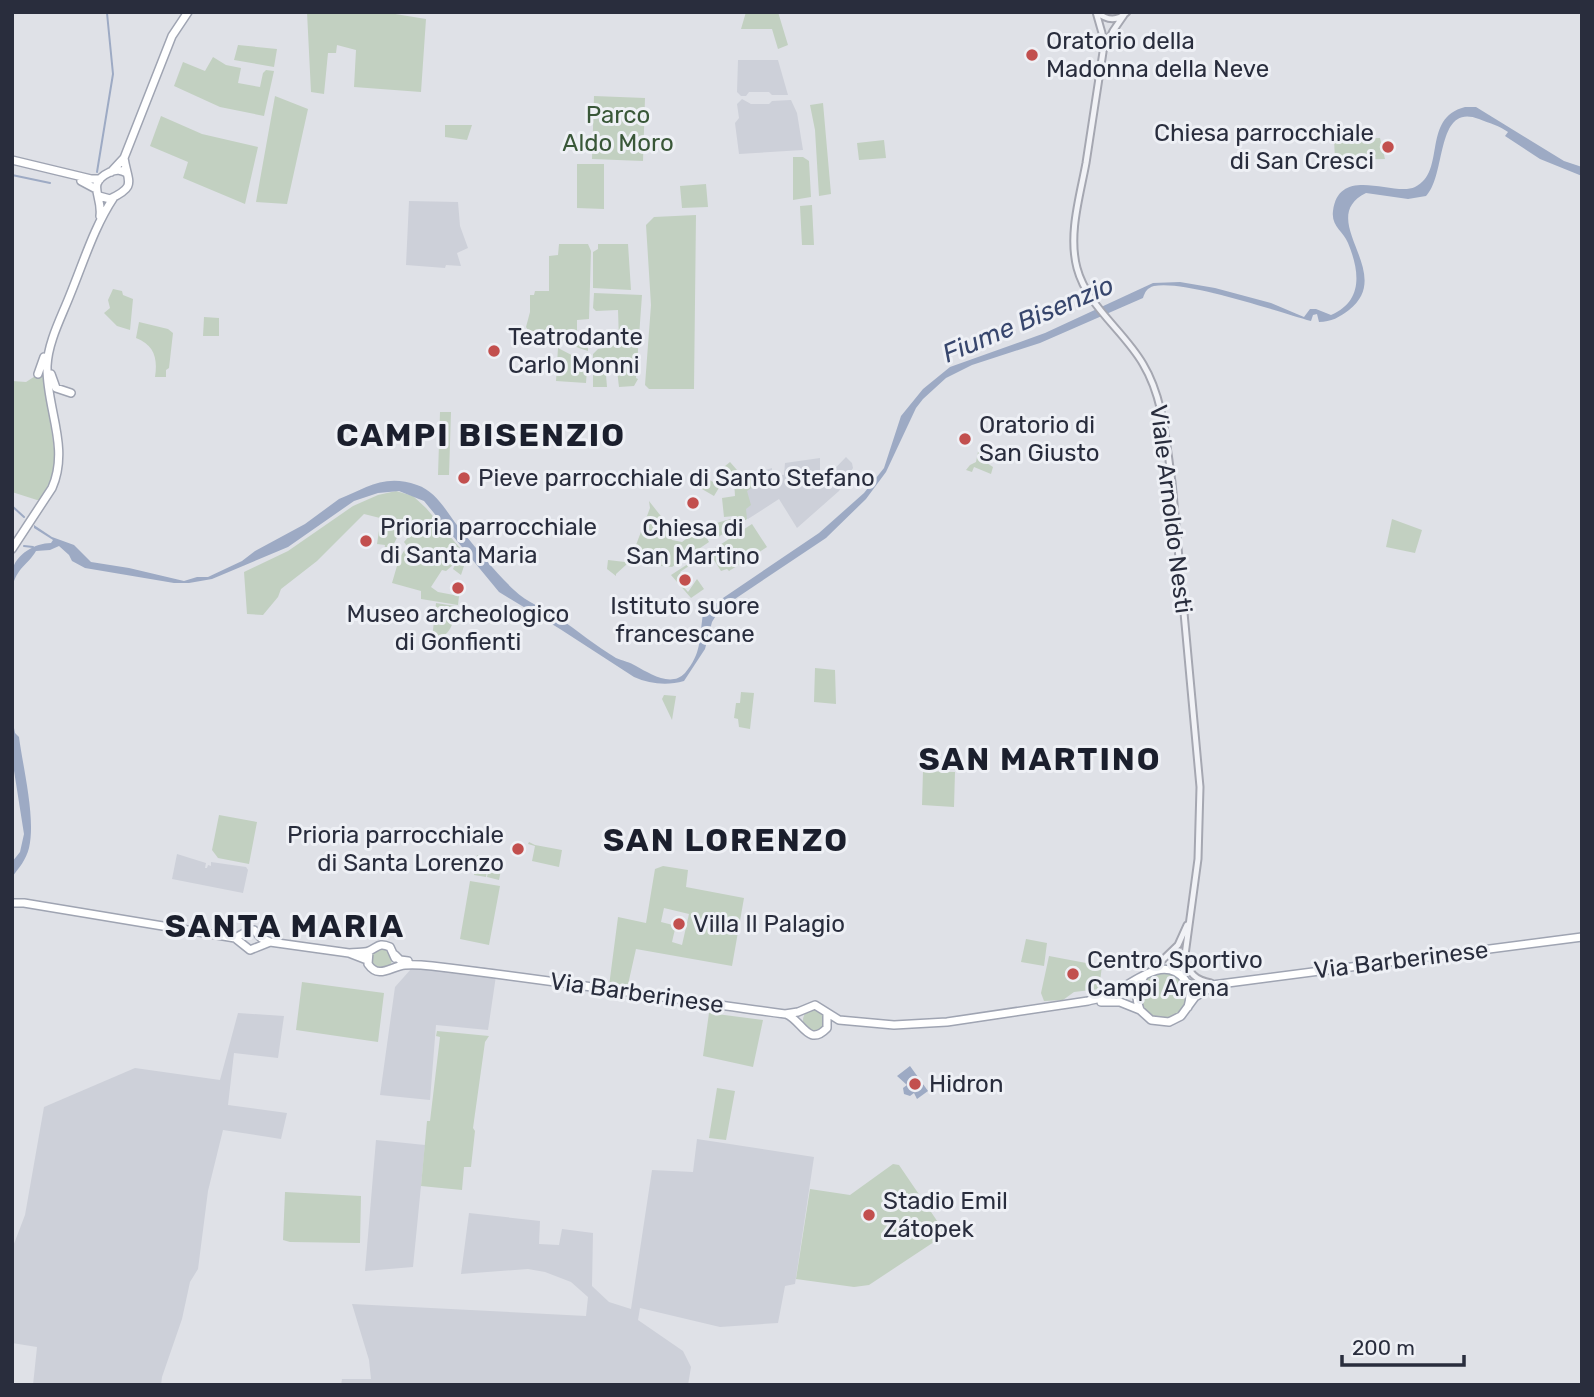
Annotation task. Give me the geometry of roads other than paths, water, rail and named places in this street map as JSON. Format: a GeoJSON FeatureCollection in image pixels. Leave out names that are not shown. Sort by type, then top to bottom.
{"type":"FeatureCollection","features":[{"type":"Feature","properties":{"kind":"main road"},"geometry":{"type":"LineString","coordinates":[[12,162],[91,179],[100,179],[111,172],[124,158],[173,36],[188,12]]}},
{"type":"Feature","properties":{"kind":"main road"},"geometry":{"type":"LineString","coordinates":[[12,162],[82,181],[107,199],[129,187],[131,182],[124,158]]}},
{"type":"Feature","properties":{"kind":"main road"},"geometry":{"type":"LineString","coordinates":[[111,172],[118,170],[127,173]]}},
{"type":"Feature","properties":{"kind":"main road"},"geometry":{"type":"LineString","coordinates":[[100,179],[97,193],[100,220]]}},
{"type":"Feature","properties":{"kind":"main road"},"geometry":{"type":"LineString","coordinates":[[12,549],[52,488],[58,472],[60,454],[47,366],[51,345],[100,220],[114,197]]}},
{"type":"Feature","properties":{"kind":"main road"},"geometry":{"type":"LineString","coordinates":[[37,374],[53,328],[61,318]]}},
{"type":"Feature","properties":{"kind":"main road"},"geometry":{"type":"LineString","coordinates":[[61,318],[51,373],[57,388],[71,393]]}},
{"type":"Feature","properties":{"kind":"main road","name":"Via Barberinese"},"geometry":{"type":"LineString","coordinates":[[16,903],[240,938]]}},
{"type":"Feature","properties":{"kind":"main road","name":"Via Barberinese"},"geometry":{"type":"LineString","coordinates":[[240,938],[246,931],[254,930],[261,941]]}},
{"type":"Feature","properties":{"kind":"main road","name":"Via Barberinese"},"geometry":{"type":"LineString","coordinates":[[989,1016],[1101,998],[1160,969],[1169,969],[1196,987],[1582,937]]}},
{"type":"Feature","properties":{"kind":"main road","name":"Via Barberinese"},"geometry":{"type":"LineString","coordinates":[[240,938],[245,948],[251,950],[261,941],[349,953],[367,960],[375,971],[386,972],[392,968],[417,965],[489,972]]}},
{"type":"Feature","properties":{"kind":"main road","name":"Via Barberinese"},"geometry":{"type":"LineString","coordinates":[[349,953],[369,951],[375,945],[383,944],[390,947],[402,961],[785,1014],[794,1017],[806,1032],[814,1035],[828,1026],[849,1022],[910,1024],[1111,1001],[1140,1010],[1151,1020],[1163,1023],[1181,1016],[1195,997],[1220,984]]}},
{"type":"Feature","properties":{"kind":"main road"},"geometry":{"type":"LineString","coordinates":[[367,960],[369,951]]}},
{"type":"Feature","properties":{"kind":"main road"},"geometry":{"type":"LineString","coordinates":[[392,968],[395,955]]}},
{"type":"Feature","properties":{"kind":"main road"},"geometry":{"type":"LineString","coordinates":[[1140,1010],[1136,998],[1137,989],[1147,974]]}},
{"type":"Feature","properties":{"kind":"main road"},"geometry":{"type":"LineString","coordinates":[[1185,981],[1190,997],[1188,1007]]}},
{"type":"Feature","properties":{"kind":"main road","name":"Via Barberinese"},"geometry":{"type":"LineString","coordinates":[[785,1014],[815,1005],[827,1014],[849,1022]]}},
{"type":"Feature","properties":{"kind":"main road"},"geometry":{"type":"LineString","coordinates":[[800,1025],[803,1010]]}},
{"type":"Feature","properties":{"kind":"main road"},"geometry":{"type":"LineString","coordinates":[[827,1014],[828,1026]]}},
{"type":"Feature","properties":{"kind":"street"},"geometry":{"type":"LineString","coordinates":[[1097,12],[1110,19],[1126,14]]}},
{"type":"Feature","properties":{"kind":"street","name":"Viale Arnoldo Nesti"},"geometry":{"type":"LineString","coordinates":[[1097,12],[1103,52],[1076,221],[1074,255],[1089,295],[1128,341],[1143,364],[1159,401],[1172,482],[1198,761],[1200,822],[1183,970],[1185,981]]}},
{"type":"Feature","properties":{"kind":"street","name":"Viale Arnoldo Nesti"},"geometry":{"type":"LineString","coordinates":[[1103,52],[1112,31],[1126,14]]}},
{"type":"Feature","properties":{"kind":"street","name":"Viale Arnoldo Nesti"},"geometry":{"type":"LineString","coordinates":[[1147,974],[1178,945],[1192,908]]}},
{"type":"Feature","properties":{"kind":"street","name":"Viale Arnoldo Nesti"},"geometry":{"type":"LineString","coordinates":[[1186,947],[1187,964],[1192,975],[1202,981],[1220,984]]}},
{"type":"Feature","properties":{"kind":"water","name":"Fiume Bisenzio"},"geometry":{"type":"Polygon","coordinates":[[[1465,107],[1476,107],[1564,161],[1582,167],[1582,176],[1540,159],[1505,136],[1508,132],[1502,128],[1465,117],[1455,121],[1448,130],[1433,186],[1426,196],[1408,199],[1366,193],[1352,204],[1348,217],[1350,232],[1365,280],[1361,295],[1349,310],[1339,317],[1319,322],[1317,314],[1313,315],[1311,321],[1208,292],[1168,285],[1154,286],[1147,290],[1143,298],[1040,343],[972,365],[946,378],[916,408],[886,472],[866,499],[826,538],[720,609],[712,622],[705,649],[684,681],[659,683],[634,677],[499,592],[424,501],[399,491],[378,493],[354,501],[288,547],[212,579],[174,583],[85,568],[72,561],[59,546],[36,551],[19,571],[12,588],[12,571],[18,559],[33,547],[51,543],[53,540],[34,528],[34,525],[52,537],[74,545],[91,562],[184,581],[208,577],[242,561],[305,524],[339,499],[375,484],[405,482],[424,488],[437,498],[461,530],[514,590],[554,614],[616,658],[660,678],[673,679],[685,673],[697,652],[703,614],[819,533],[864,493],[884,468],[901,416],[923,389],[950,367],[1045,333],[1153,283],[1180,282],[1215,288],[1271,303],[1304,317],[1310,309],[1331,315],[1341,309],[1354,294],[1356,275],[1346,239],[1334,221],[1333,211],[1337,197],[1345,189],[1356,185],[1406,189],[1425,180],[1443,122],[1452,113],[1465,107]]]}},
{"type":"Feature","properties":{"kind":"water"},"geometry":{"type":"Polygon","coordinates":[[[12,718],[15,733],[19,737],[28,793],[31,836],[28,852],[12,877],[12,862],[20,852],[24,834],[12,758],[12,718]]]}},
{"type":"Feature","properties":{"kind":"water","name":"Hidron"},"geometry":{"type":"Polygon","coordinates":[[[910,1066],[928,1091],[917,1099],[914,1093],[910,1096],[904,1094],[903,1088],[907,1085],[897,1076],[910,1066]]]}},
{"type":"Feature","properties":{"kind":"waterway"},"geometry":{"type":"LineString","coordinates":[[97,172],[113,74],[107,13]]}},
{"type":"Feature","properties":{"kind":"waterway"},"geometry":{"type":"LineString","coordinates":[[12,175],[50,183]]}},
{"type":"Feature","properties":{"kind":"waterway"},"geometry":{"type":"LineString","coordinates":[[12,506],[24,517]]}},
{"type":"Feature","properties":{"kind":"waterway"},"geometry":{"type":"LineString","coordinates":[[24,546],[33,547]]}},
{"type":"Feature","properties":{"kind":"place","name":"Oratorio della Madonna della Neve"},"geometry":{"type":"Point","coordinates":[1032,55]}},
{"type":"Feature","properties":{"kind":"place","name":"Chiesa parrocchiale di San Cresci"},"geometry":{"type":"Point","coordinates":[1388,147]}},
{"type":"Feature","properties":{"kind":"place","name":"Teatrodante Carlo Monni"},"geometry":{"type":"Point","coordinates":[494,351]}},
{"type":"Feature","properties":{"kind":"place","name":"Oratorio di San Giusto"},"geometry":{"type":"Point","coordinates":[965,439]}},
{"type":"Feature","properties":{"kind":"place","name":"Pieve parrocchiale di Santo Stefano"},"geometry":{"type":"Point","coordinates":[464,478]}},
{"type":"Feature","properties":{"kind":"place","name":"Chiesa di San Martino"},"geometry":{"type":"Point","coordinates":[693,503]}},
{"type":"Feature","properties":{"kind":"place","name":"Prioria parrocchiale di Santa Maria"},"geometry":{"type":"Point","coordinates":[366,541]}},
{"type":"Feature","properties":{"kind":"place","name":"Istituto suore francescane"},"geometry":{"type":"Point","coordinates":[685,580]}},
{"type":"Feature","properties":{"kind":"place","name":"Museo archeologico di Gonfienti"},"geometry":{"type":"Point","coordinates":[458,588]}},
{"type":"Feature","properties":{"kind":"place","name":"Prioria parrocchiale di Santa Lorenzo"},"geometry":{"type":"Point","coordinates":[518,849]}},
{"type":"Feature","properties":{"kind":"place","name":"Villa Il Palagio"},"geometry":{"type":"Point","coordinates":[679,924]}},
{"type":"Feature","properties":{"kind":"place","name":"Centro Sportivo Campi Arena"},"geometry":{"type":"Point","coordinates":[1073,974]}},
{"type":"Feature","properties":{"kind":"place","name":"Hidron"},"geometry":{"type":"Point","coordinates":[915,1084]}},
{"type":"Feature","properties":{"kind":"place","name":"Stadio Emil Zátopek"},"geometry":{"type":"Point","coordinates":[869,1215]}},
{"type":"Feature","properties":{"kind":"district","name":"CAMPI BISENZIO"},"geometry":{"type":"Point","coordinates":[481,435]}},
{"type":"Feature","properties":{"kind":"district","name":"SAN MARTINO"},"geometry":{"type":"Point","coordinates":[1040,759]}},
{"type":"Feature","properties":{"kind":"district","name":"SAN LORENZO"},"geometry":{"type":"Point","coordinates":[726,840]}},
{"type":"Feature","properties":{"kind":"district","name":"SANTA MARIA"},"geometry":{"type":"Point","coordinates":[285,926]}},
{"type":"Feature","properties":{"kind":"park label","name":"Parco Aldo Moro"},"geometry":{"type":"Point","coordinates":[618,129]}}]}
